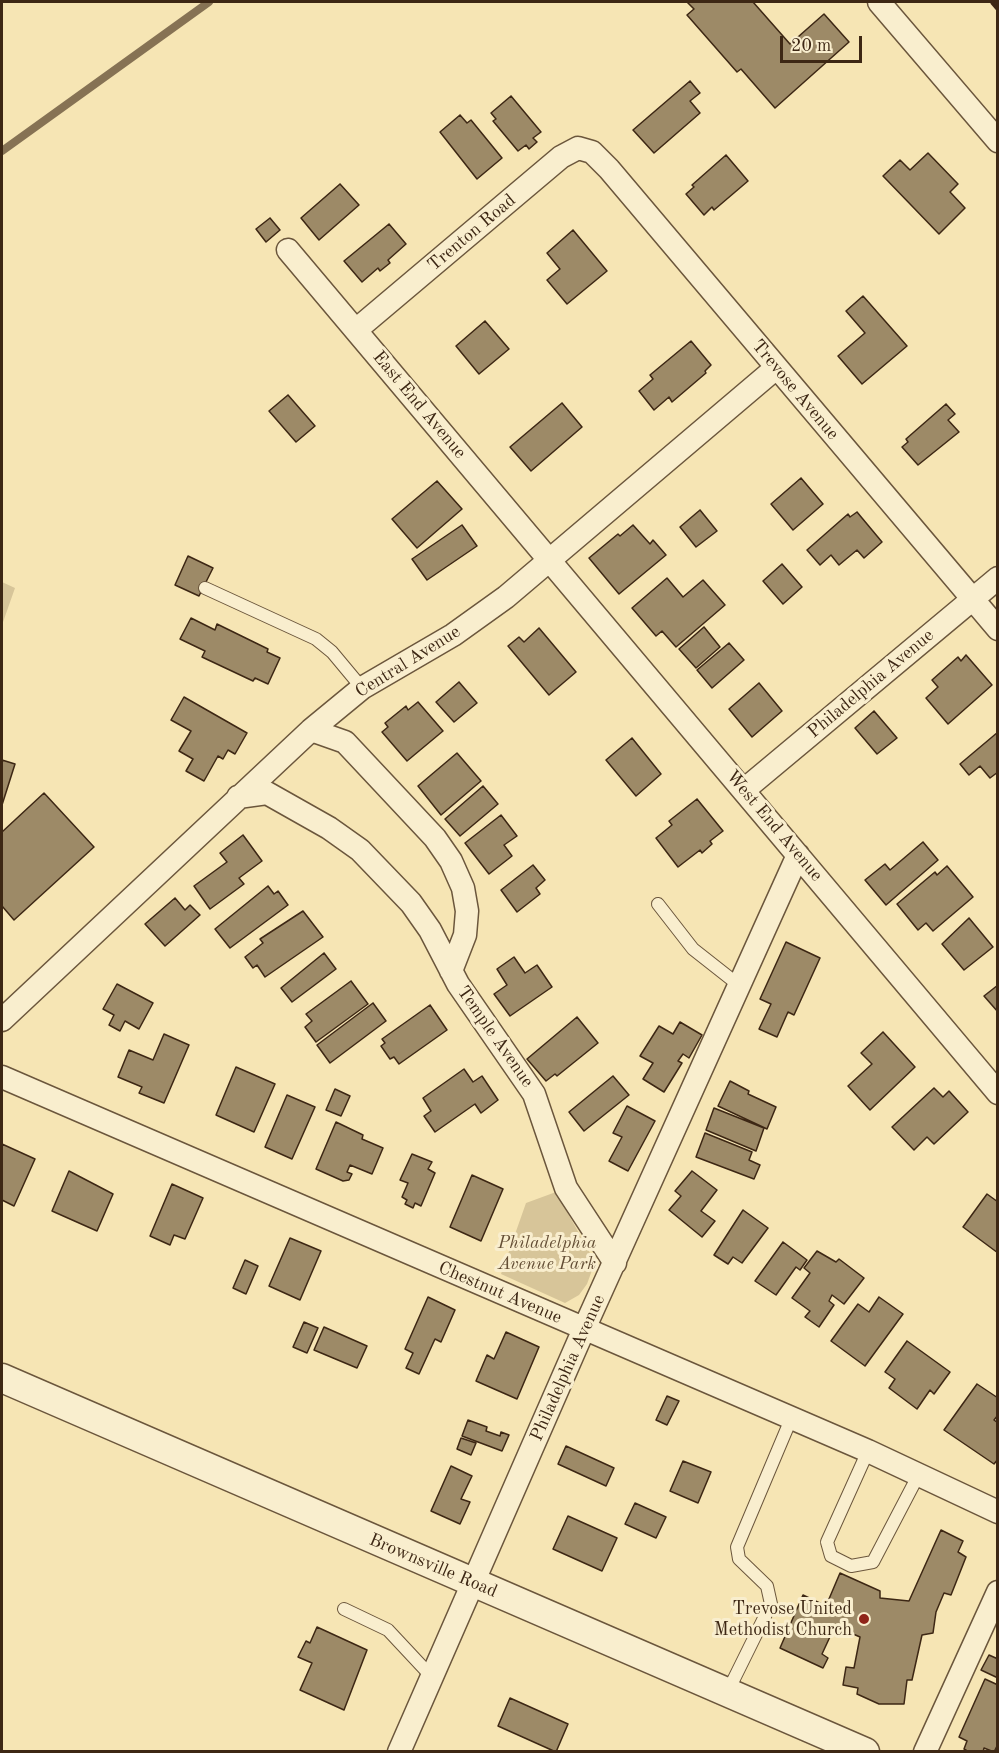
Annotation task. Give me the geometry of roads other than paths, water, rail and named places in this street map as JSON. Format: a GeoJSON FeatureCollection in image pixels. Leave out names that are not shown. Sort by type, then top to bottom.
{"type":"FeatureCollection","features":[{"type":"Feature","properties":{"kind":"street"},"geometry":{"type":"LineString","coordinates":[[879,2],[998,141]]}},
{"type":"Feature","properties":{"kind":"street","name":"Trenton Road"},"geometry":{"type":"LineString","coordinates":[[356,330],[561,157],[578,148],[592,153]]}},
{"type":"Feature","properties":{"kind":"street","name":"Trevose Avenue"},"geometry":{"type":"LineString","coordinates":[[592,153],[609,169],[998,629]]}},
{"type":"Feature","properties":{"kind":"street","name":"East End Avenue"},"geometry":{"type":"LineString","coordinates":[[288,250],[549,560]]}},
{"type":"Feature","properties":{"kind":"street","name":"Central Avenue"},"geometry":{"type":"LineString","coordinates":[[2,1020],[311,730],[362,688],[453,635],[549,560],[776,368]]}},
{"type":"Feature","properties":{"kind":"street","name":"West End Avenue"},"geometry":{"type":"LineString","coordinates":[[549,560],[998,1093]]}},
{"type":"Feature","properties":{"kind":"street","name":"Philadelphia Avenue"},"geometry":{"type":"LineString","coordinates":[[744,790],[998,578]]}},
{"type":"Feature","properties":{"kind":"street"},"geometry":{"type":"LineString","coordinates":[[311,730],[345,742],[435,838],[451,861],[463,888],[467,910],[465,935],[451,971]]}},
{"type":"Feature","properties":{"kind":"street","name":"Temple Avenue"},"geometry":{"type":"LineString","coordinates":[[238,797],[267,793],[329,828],[360,850],[411,903],[430,930],[458,984],[534,1094],[566,1188],[615,1263]]}},
{"type":"Feature","properties":{"kind":"street","name":"Philadelphia Avenue"},"geometry":{"type":"LineString","coordinates":[[399,1752],[584,1329],[798,855]]}},
{"type":"Feature","properties":{"kind":"street","name":"Chestnut Avenue"},"geometry":{"type":"LineString","coordinates":[[2,1077],[868,1451],[998,1512]]}},
{"type":"Feature","properties":{"kind":"street","name":"Brownsville Road"},"geometry":{"type":"LineString","coordinates":[[2,1378],[865,1752]]}},
{"type":"Feature","properties":{"kind":"street"},"geometry":{"type":"LineString","coordinates":[[925,1752],[998,1592]]}},
{"type":"Feature","properties":{"kind":"lane"},"geometry":{"type":"LineString","coordinates":[[205,588],[316,639],[332,652],[362,688]]}},
{"type":"Feature","properties":{"kind":"lane"},"geometry":{"type":"LineString","coordinates":[[658,904],[693,949],[740,986]]}},
{"type":"Feature","properties":{"kind":"lane"},"geometry":{"type":"LineString","coordinates":[[727,1694],[771,1604],[767,1586],[739,1559],[737,1546],[791,1419]]}},
{"type":"Feature","properties":{"kind":"lane"},"geometry":{"type":"LineString","coordinates":[[868,1451],[826,1542],[831,1556],[851,1566],[873,1562],[919,1474]]}},
{"type":"Feature","properties":{"kind":"lane"},"geometry":{"type":"LineString","coordinates":[[344,1609],[388,1630],[431,1677]]}},
{"type":"Feature","properties":{"kind":"waterway"},"geometry":{"type":"LineString","coordinates":[[2,151],[209,2]]}},
{"type":"Feature","properties":{"kind":"railway"},"geometry":{"type":"LineString","coordinates":[[992,2],[998,9]]}},
{"type":"Feature","properties":{"kind":"place","name":"Trevose United Methodist Church"},"geometry":{"type":"Point","coordinates":[864,1619]}},
{"type":"Feature","properties":{"kind":"park label","name":"Philadelphia Avenue Park"},"geometry":{"type":"Point","coordinates":[547,1253]}}]}
